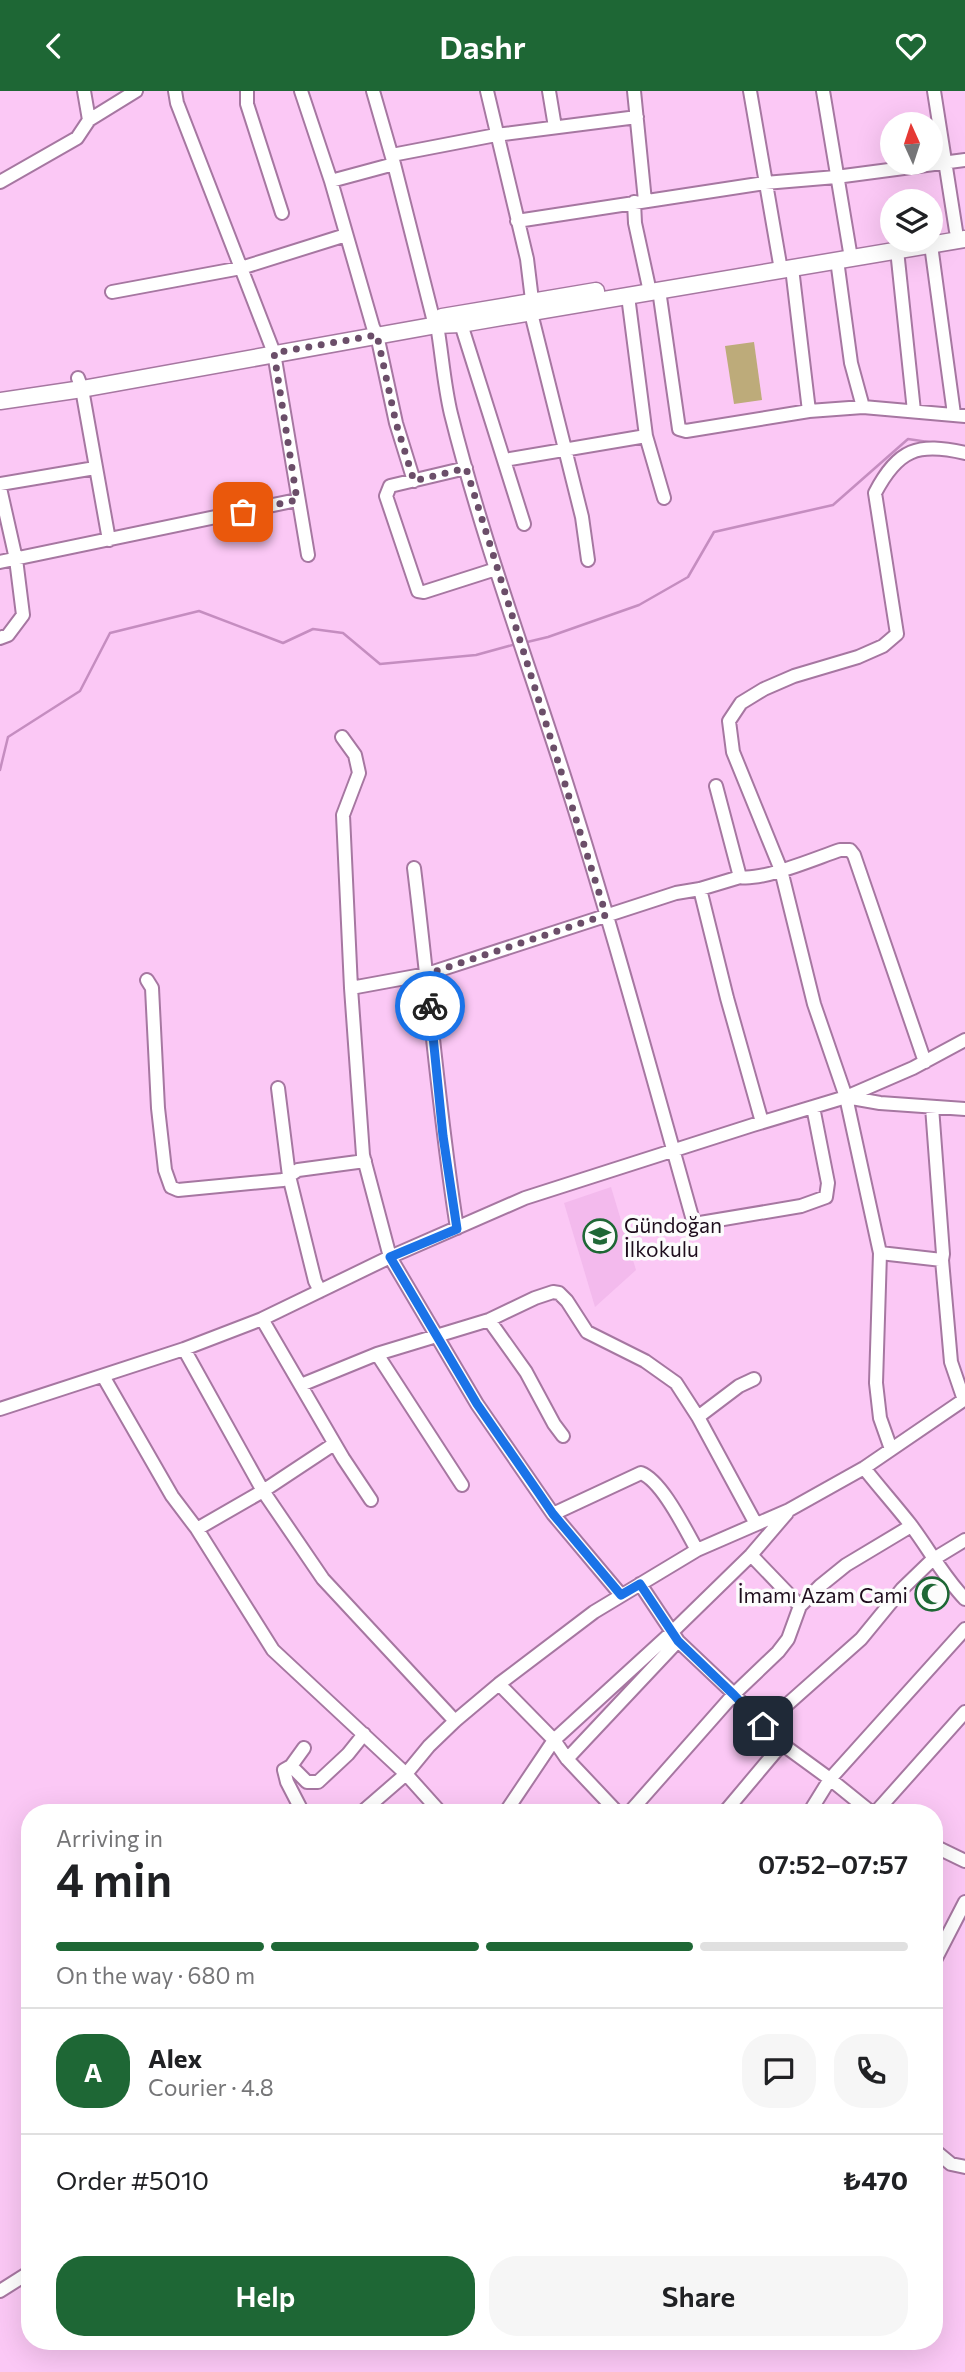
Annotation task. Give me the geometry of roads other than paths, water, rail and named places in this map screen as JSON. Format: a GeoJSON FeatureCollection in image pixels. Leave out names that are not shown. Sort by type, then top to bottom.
{"type":"FeatureCollection","features":[{"type":"Feature","properties":{"kind":"main road"},"geometry":{"type":"LineString","coordinates":[[943,237],[962,233]]}},
{"type":"Feature","properties":{"kind":"main road"},"geometry":{"type":"LineString","coordinates":[[0,401],[80,383],[375,331],[653,288],[880,249]]}},
{"type":"Feature","properties":{"kind":"main road"},"geometry":{"type":"LineString","coordinates":[[435,321],[461,324],[531,306],[628,296],[653,288]]}},
{"type":"Feature","properties":{"kind":"main road"},"geometry":{"type":"LineString","coordinates":[[0,390],[80,383]]}},
{"type":"Feature","properties":{"kind":"street"},"geometry":{"type":"LineString","coordinates":[[84,91],[89,121]]}},
{"type":"Feature","properties":{"kind":"street"},"geometry":{"type":"LineString","coordinates":[[0,183],[77,138],[89,121],[136,91]]}},
{"type":"Feature","properties":{"kind":"street"},"geometry":{"type":"LineString","coordinates":[[174,91],[272,349],[308,555]]}},
{"type":"Feature","properties":{"kind":"street"},"geometry":{"type":"LineString","coordinates":[[247,91],[247,104],[282,213]]}},
{"type":"Feature","properties":{"kind":"street"},"geometry":{"type":"LineString","coordinates":[[301,91],[331,181],[375,331],[396,423],[414,481]]}},
{"type":"Feature","properties":{"kind":"street"},"geometry":{"type":"LineString","coordinates":[[373,91],[435,321],[450,411],[466,468],[606,915],[694,1224],[801,1206],[826,1197],[828,1182],[813,1107]]}},
{"type":"Feature","properties":{"kind":"street"},"geometry":{"type":"LineString","coordinates":[[487,91],[527,259],[531,306],[583,517],[588,560]]}},
{"type":"Feature","properties":{"kind":"street"},"geometry":{"type":"LineString","coordinates":[[549,91],[555,127]]}},
{"type":"Feature","properties":{"kind":"street"},"geometry":{"type":"LineString","coordinates":[[634,91],[639,202],[635,223],[653,288],[679,429],[686,431],[809,411],[863,407],[960,415],[959,394],[951,389],[933,252]]}},
{"type":"Feature","properties":{"kind":"street"},"geometry":{"type":"LineString","coordinates":[[750,91],[809,411]]}},
{"type":"Feature","properties":{"kind":"street"},"geometry":{"type":"LineString","coordinates":[[823,91],[846,256],[851,363],[863,407]]}},
{"type":"Feature","properties":{"kind":"street"},"geometry":{"type":"LineString","coordinates":[[934,91],[945,162],[962,233]]}},
{"type":"Feature","properties":{"kind":"street"},"geometry":{"type":"LineString","coordinates":[[331,181],[393,160],[496,135],[637,117]]}},
{"type":"Feature","properties":{"kind":"street"},"geometry":{"type":"LineString","coordinates":[[517,221],[765,183],[836,177],[965,160]]}},
{"type":"Feature","properties":{"kind":"street"},"geometry":{"type":"LineString","coordinates":[[112,292],[241,268],[346,235]]}},
{"type":"Feature","properties":{"kind":"street"},"geometry":{"type":"LineString","coordinates":[[900,252],[914,411]]}},
{"type":"Feature","properties":{"kind":"street"},"geometry":{"type":"LineString","coordinates":[[628,296],[646,436],[664,498]]}},
{"type":"Feature","properties":{"kind":"street"},"geometry":{"type":"LineString","coordinates":[[461,324],[524,524]]}},
{"type":"Feature","properties":{"kind":"street"},"geometry":{"type":"LineString","coordinates":[[80,383],[109,540]]}},
{"type":"Feature","properties":{"kind":"street"},"geometry":{"type":"LineString","coordinates":[[504,460],[646,436]]}},
{"type":"Feature","properties":{"kind":"street"},"geometry":{"type":"LineString","coordinates":[[891,1449],[880,1418],[876,1383],[880,1253],[846,1097],[814,1004],[781,870],[733,752],[729,721],[741,702],[764,689],[794,676],[858,657],[883,646],[897,634],[875,493],[885,475],[905,455],[920,448],[965,453]]}},
{"type":"Feature","properties":{"kind":"street"},"geometry":{"type":"LineString","coordinates":[[0,638],[8,635],[23,615],[16,559],[0,486],[95,468]]}},
{"type":"Feature","properties":{"kind":"street"},"geometry":{"type":"LineString","coordinates":[[466,468],[390,486],[386,496],[418,591],[424,592],[496,569]]}},
{"type":"Feature","properties":{"kind":"street"},"geometry":{"type":"LineString","coordinates":[[0,562],[297,500]]}},
{"type":"Feature","properties":{"kind":"street"},"geometry":{"type":"LineString","coordinates":[[342,737],[355,755],[359,773],[342,815],[351,988],[365,1161],[390,1257],[477,1404],[553,1514],[621,1595]]}},
{"type":"Feature","properties":{"kind":"street"},"geometry":{"type":"LineString","coordinates":[[716,786],[740,877]]}},
{"type":"Feature","properties":{"kind":"street"},"geometry":{"type":"LineString","coordinates":[[351,988],[427,974],[676,893],[781,870],[840,850],[850,851],[854,855],[925,1062]]}},
{"type":"Feature","properties":{"kind":"street"},"geometry":{"type":"LineString","coordinates":[[414,868],[443,1136],[457,1229]]}},
{"type":"Feature","properties":{"kind":"street"},"geometry":{"type":"LineString","coordinates":[[701,889],[727,998],[762,1122]]}},
{"type":"Feature","properties":{"kind":"street"},"geometry":{"type":"LineString","coordinates":[[147,980],[152,988],[158,1108],[165,1170],[171,1187],[178,1190],[283,1179],[298,1170],[365,1161]]}},
{"type":"Feature","properties":{"kind":"street"},"geometry":{"type":"LineString","coordinates":[[0,1409],[184,1349],[262,1319],[390,1257],[525,1198],[846,1097],[925,1062],[965,1040]]}},
{"type":"Feature","properties":{"kind":"street"},"geometry":{"type":"LineString","coordinates":[[278,1088],[289,1176],[315,1281],[320,1291]]}},
{"type":"Feature","properties":{"kind":"street"},"geometry":{"type":"LineString","coordinates":[[846,1097],[880,1104],[965,1109]]}},
{"type":"Feature","properties":{"kind":"street"},"geometry":{"type":"LineString","coordinates":[[371,1804],[406,1774],[429,1746],[455,1721],[594,1612],[697,1550],[789,1510],[864,1468],[965,1399],[951,1362],[932,1107]]}},
{"type":"Feature","properties":{"kind":"street"},"geometry":{"type":"LineString","coordinates":[[880,1253],[942,1260]]}},
{"type":"Feature","properties":{"kind":"street"},"geometry":{"type":"LineString","coordinates":[[301,1385],[377,1354],[489,1320],[534,1298],[553,1292],[559,1293],[568,1301],[587,1332],[645,1361],[676,1383],[698,1417],[756,1524]]}},
{"type":"Feature","properties":{"kind":"street"},"geometry":{"type":"LineString","coordinates":[[262,1319],[334,1444],[371,1500]]}},
{"type":"Feature","properties":{"kind":"street"},"geometry":{"type":"LineString","coordinates":[[489,1320],[526,1372],[563,1436]]}},
{"type":"Feature","properties":{"kind":"street"},"geometry":{"type":"LineString","coordinates":[[184,1349],[262,1491],[323,1579],[455,1721]]}},
{"type":"Feature","properties":{"kind":"street"},"geometry":{"type":"LineString","coordinates":[[377,1354],[462,1485]]}},
{"type":"Feature","properties":{"kind":"street"},"geometry":{"type":"LineString","coordinates":[[103,1376],[172,1496],[197,1529],[273,1650],[406,1774],[433,1804]]}},
{"type":"Feature","properties":{"kind":"street"},"geometry":{"type":"LineString","coordinates":[[698,1417],[739,1386],[754,1379]]}},
{"type":"Feature","properties":{"kind":"street"},"geometry":{"type":"LineString","coordinates":[[197,1529],[334,1444]]}},
{"type":"Feature","properties":{"kind":"street"},"geometry":{"type":"LineString","coordinates":[[864,1468],[911,1526],[932,1560],[965,1599]]}},
{"type":"Feature","properties":{"kind":"street"},"geometry":{"type":"LineString","coordinates":[[553,1514],[641,1473],[658,1486],[697,1550]]}},
{"type":"Feature","properties":{"kind":"street"},"geometry":{"type":"LineString","coordinates":[[567,1759],[789,1510]]}},
{"type":"Feature","properties":{"kind":"street"},"geometry":{"type":"LineString","coordinates":[[637,1804],[734,1695],[778,1652],[788,1639],[800,1607],[820,1586],[846,1565],[911,1526]]}},
{"type":"Feature","properties":{"kind":"street"},"geometry":{"type":"LineString","coordinates":[[763,1726],[861,1639],[902,1589],[932,1560],[965,1540]]}},
{"type":"Feature","properties":{"kind":"street"},"geometry":{"type":"LineString","coordinates":[[751,1555],[800,1607]]}},
{"type":"Feature","properties":{"kind":"street"},"geometry":{"type":"LineString","coordinates":[[640,1584],[675,1637],[763,1726],[782,1744],[862,1804]]}},
{"type":"Feature","properties":{"kind":"street"},"geometry":{"type":"LineString","coordinates":[[815,1804],[830,1779],[965,1629]]}},
{"type":"Feature","properties":{"kind":"street"},"geometry":{"type":"LineString","coordinates":[[511,1804],[554,1739],[675,1637]]}},
{"type":"Feature","properties":{"kind":"street"},"geometry":{"type":"LineString","coordinates":[[499,1684],[554,1739],[567,1759],[610,1804]]}},
{"type":"Feature","properties":{"kind":"street"},"geometry":{"type":"LineString","coordinates":[[882,1804],[965,1712]]}},
{"type":"Feature","properties":{"kind":"street"},"geometry":{"type":"LineString","coordinates":[[291,1766],[307,1782],[318,1782],[348,1754],[364,1734]]}},
{"type":"Feature","properties":{"kind":"street"},"geometry":{"type":"LineString","coordinates":[[732,1804],[782,1744]]}},
{"type":"Feature","properties":{"kind":"street"},"geometry":{"type":"LineString","coordinates":[[298,1804],[284,1770],[291,1766],[304,1748]]}},
{"type":"Feature","properties":{"kind":"street"},"geometry":{"type":"LineString","coordinates":[[943,1850],[965,1861]]}},
{"type":"Feature","properties":{"kind":"street"},"geometry":{"type":"LineString","coordinates":[[943,1945],[965,1902]]}},
{"type":"Feature","properties":{"kind":"street"},"geometry":{"type":"LineString","coordinates":[[943,2157],[951,2164],[965,2167]]}},
{"type":"Feature","properties":{"kind":"street"},"geometry":{"type":"LineString","coordinates":[[0,2291],[21,2278]]}},
{"type":"Feature","properties":{"kind":"waterway"},"geometry":{"type":"LineString","coordinates":[[523,643],[639,605],[688,577],[714,532],[833,505],[908,439],[935,443]]}},
{"type":"Feature","properties":{"kind":"waterway"},"geometry":{"type":"LineString","coordinates":[[0,770],[8,737],[80,691],[110,633],[199,611],[283,643],[313,629],[343,633],[380,664],[476,655],[516,644]]}},
{"type":"Feature","properties":{"kind":"place","name":"Gündoğan İlkokulu"},"geometry":{"type":"Point","coordinates":[600,1236]}},
{"type":"Feature","properties":{"kind":"place","name":"İmamı Azam Cami"},"geometry":{"type":"Point","coordinates":[932,1594]}}]}
